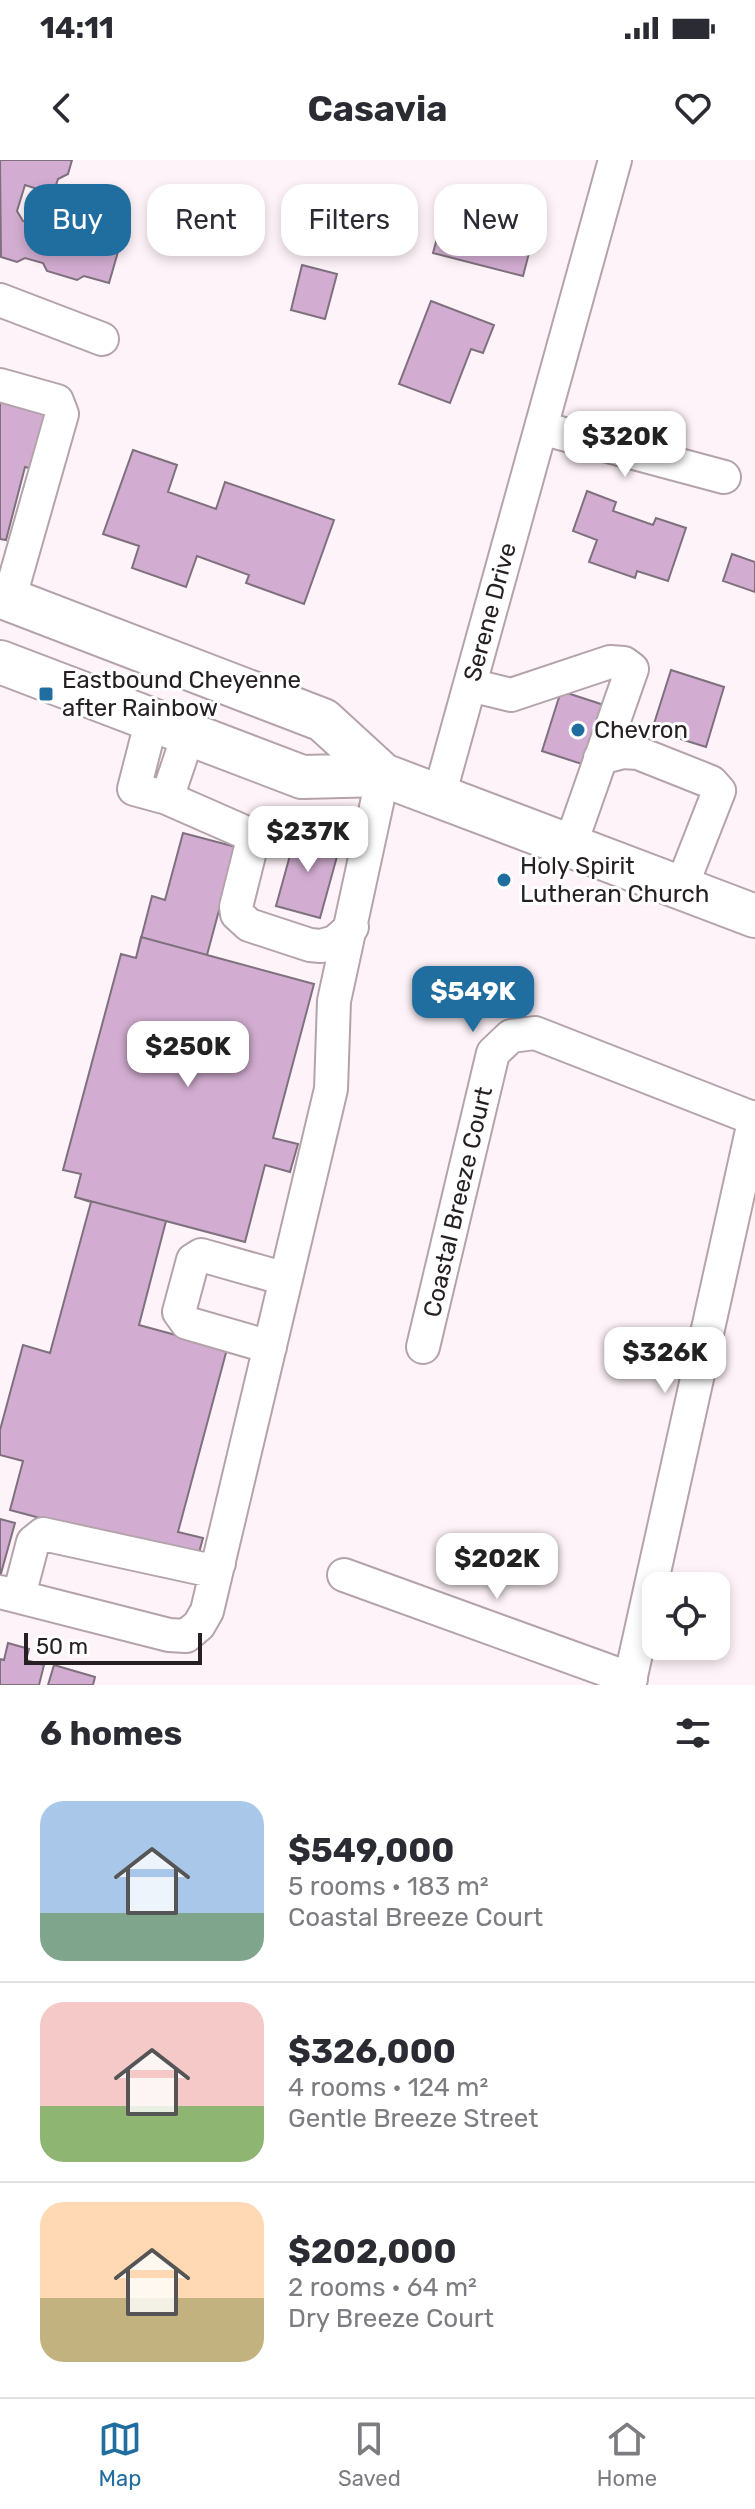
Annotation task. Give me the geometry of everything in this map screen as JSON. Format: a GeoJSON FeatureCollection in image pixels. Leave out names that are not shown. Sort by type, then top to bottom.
{"type":"FeatureCollection","features":[{"type":"Feature","properties":{"kind":"main road"},"geometry":{"type":"LineString","coordinates":[[4,598],[323,720],[383,775],[755,916]]}},
{"type":"Feature","properties":{"kind":"main road"},"geometry":{"type":"LineString","coordinates":[[2,669],[170,726],[302,777],[383,775]]}},
{"type":"Feature","properties":{"kind":"main road"},"geometry":{"type":"LineString","coordinates":[[170,726],[184,706],[218,709],[275,703]]}},
{"type":"Feature","properties":{"kind":"street","name":"Serene Drive"},"geometry":{"type":"LineString","coordinates":[[439,796],[615,160]]}},
{"type":"Feature","properties":{"kind":"street"},"geometry":{"type":"LineString","coordinates":[[0,300],[102,339]]}},
{"type":"Feature","properties":{"kind":"street"},"geometry":{"type":"LineString","coordinates":[[0,385],[57,401],[62,414],[4,598]]}},
{"type":"Feature","properties":{"kind":"street"},"geometry":{"type":"LineString","coordinates":[[541,428],[724,477]]}},
{"type":"Feature","properties":{"kind":"street"},"geometry":{"type":"LineString","coordinates":[[470,685],[511,695],[610,662],[624,663],[632,669],[570,846]]}},
{"type":"Feature","properties":{"kind":"street"},"geometry":{"type":"LineString","coordinates":[[170,726],[134,789],[167,798],[249,834],[252,843],[236,907],[237,914],[249,925],[321,946],[335,942],[352,927]]}},
{"type":"Feature","properties":{"kind":"street"},"geometry":{"type":"LineString","coordinates":[[167,798],[170,726]]}},
{"type":"Feature","properties":{"kind":"street"},"geometry":{"type":"LineString","coordinates":[[600,758],[623,752],[638,753],[711,782],[719,791],[681,888]]}},
{"type":"Feature","properties":{"kind":"street"},"geometry":{"type":"LineString","coordinates":[[5,1593],[169,1635],[186,1636],[199,1625],[207,1611],[331,1089],[334,1001],[383,775]]}},
{"type":"Feature","properties":{"kind":"street","name":"Coastal Breeze Court"},"geometry":{"type":"LineString","coordinates":[[423,1347],[493,1053],[511,1036],[535,1033],[755,1118]]}},
{"type":"Feature","properties":{"kind":"street"},"geometry":{"type":"LineString","coordinates":[[344,1575],[630,1682],[755,1118]]}},
{"type":"Feature","properties":{"kind":"street"},"geometry":{"type":"LineString","coordinates":[[270,1347],[187,1323],[179,1312],[193,1260],[201,1255],[286,1279]]}},
{"type":"Feature","properties":{"kind":"street"},"geometry":{"type":"LineString","coordinates":[[5,1593],[21,1588],[33,1542],[43,1534],[208,1570],[219,1563]]}},
{"type":"Feature","properties":{"kind":"building"},"geometry":{"type":"Polygon","coordinates":[[[0,160],[72,160],[68,174],[58,179],[56,184],[24,184],[17,211],[24,221],[24,256],[117,256],[109,283],[84,276],[77,280],[47,271],[43,263],[25,258],[17,262],[1,257],[0,160]]]}},
{"type":"Feature","properties":{"kind":"building"},"geometry":{"type":"Polygon","coordinates":[[[445,256],[528,256],[523,276],[445,256]]]}},
{"type":"Feature","properties":{"kind":"building"},"geometry":{"type":"Polygon","coordinates":[[[302,265],[337,274],[325,319],[291,310],[302,265]]]}},
{"type":"Feature","properties":{"kind":"building"},"geometry":{"type":"Polygon","coordinates":[[[431,301],[494,325],[483,353],[471,349],[450,403],[399,384],[431,301]]]}},
{"type":"Feature","properties":{"kind":"building"},"geometry":{"type":"Polygon","coordinates":[[[0,401],[48,413],[33,469],[25,467],[6,540],[0,539],[0,401]]]}},
{"type":"Feature","properties":{"kind":"building"},"geometry":{"type":"Polygon","coordinates":[[[133,450],[177,465],[168,492],[216,509],[225,482],[334,520],[304,604],[246,583],[249,575],[197,556],[186,587],[132,568],[139,546],[103,534],[133,450]]]}},
{"type":"Feature","properties":{"kind":"building"},"geometry":{"type":"Polygon","coordinates":[[[587,491],[616,502],[613,511],[653,525],[656,518],[686,528],[668,581],[637,571],[635,578],[589,562],[597,540],[573,531],[587,491]]]}},
{"type":"Feature","properties":{"kind":"building"},"geometry":{"type":"Polygon","coordinates":[[[732,554],[755,562],[755,592],[723,581],[732,554]]]}},
{"type":"Feature","properties":{"kind":"building"},"geometry":{"type":"Polygon","coordinates":[[[671,670],[724,687],[706,747],[652,730],[671,670]]]}},
{"type":"Feature","properties":{"kind":"building"},"geometry":{"type":"Polygon","coordinates":[[[561,691],[607,706],[588,766],[542,751],[561,691]]]}},
{"type":"Feature","properties":{"kind":"building"},"geometry":{"type":"Polygon","coordinates":[[[297,830],[341,842],[320,918],[276,906],[297,830]]]}},
{"type":"Feature","properties":{"kind":"building"},"geometry":{"type":"Polygon","coordinates":[[[183,833],[236,847],[207,955],[314,984],[273,1138],[298,1144],[290,1172],[265,1165],[245,1242],[166,1221],[139,1325],[227,1349],[178,1532],[203,1538],[197,1560],[10,1510],[23,1461],[0,1455],[0,1430],[23,1345],[50,1353],[91,1202],[75,1197],[81,1174],[63,1170],[121,954],[136,958],[152,896],[165,900],[183,833]]]}},
{"type":"Feature","properties":{"kind":"building"},"geometry":{"type":"Polygon","coordinates":[[[141,937],[314,984],[273,1138],[298,1144],[290,1172],[265,1165],[245,1242],[75,1197],[81,1174],[63,1170],[121,954],[136,958],[141,937]]]}},
{"type":"Feature","properties":{"kind":"building"},"geometry":{"type":"Polygon","coordinates":[[[0,1519],[15,1523],[0,1577],[0,1519]]]}},
{"type":"Feature","properties":{"kind":"building"},"geometry":{"type":"Polygon","coordinates":[[[8,1643],[29,1649],[26,1660],[44,1665],[39,1685],[0,1685],[0,1659],[4,1660],[8,1643]]]}},
{"type":"Feature","properties":{"kind":"building"},"geometry":{"type":"Polygon","coordinates":[[[54,1665],[95,1677],[93,1685],[48,1685],[54,1665]]]}},
{"type":"Feature","properties":{"kind":"place","name":"Eastbound Cheyenne after Rainbow"},"geometry":{"type":"Point","coordinates":[46,694]}},
{"type":"Feature","properties":{"kind":"place","name":"Chevron"},"geometry":{"type":"Point","coordinates":[578,730]}},
{"type":"Feature","properties":{"kind":"place","name":"Holy Spirit Lutheran Church"},"geometry":{"type":"Point","coordinates":[504,880]}}]}
